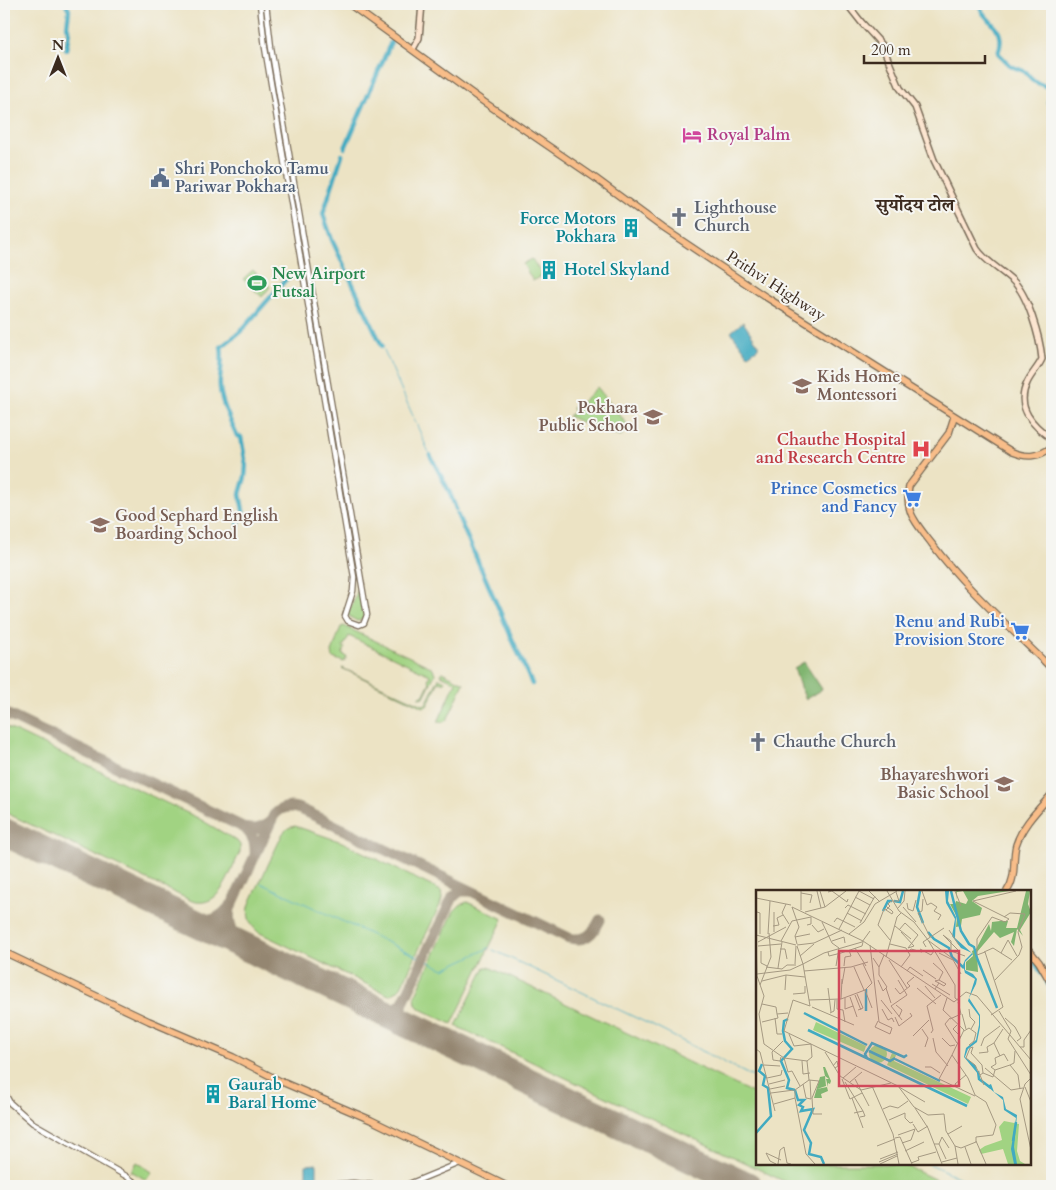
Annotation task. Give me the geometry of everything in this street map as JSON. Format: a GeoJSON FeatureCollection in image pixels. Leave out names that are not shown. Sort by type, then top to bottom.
{"type":"FeatureCollection","features":[{"type":"Feature","properties":{"kind":"main road","name":"Prithvi Highway"},"geometry":{"type":"LineString","coordinates":[[349,4],[663,228],[766,297],[954,417],[1018,455],[1035,456],[1046,452],[1052,447]]}},
{"type":"Feature","properties":{"kind":"main road"},"geometry":{"type":"LineString","coordinates":[[414,49],[419,38],[422,4]]}},
{"type":"Feature","properties":{"kind":"main road"},"geometry":{"type":"LineString","coordinates":[[847,4],[882,45],[900,88],[915,106],[934,160],[977,249],[986,259],[1014,281],[1026,300],[1031,311],[1042,359],[1026,384],[1023,393],[1024,401],[1030,421],[1037,429],[1052,439]]}},
{"type":"Feature","properties":{"kind":"main road"},"geometry":{"type":"LineString","coordinates":[[954,417],[948,433],[909,486],[907,494],[913,518],[943,558],[966,584],[1052,668]]}},
{"type":"Feature","properties":{"kind":"main road"},"geometry":{"type":"LineString","coordinates":[[1006,890],[1013,877],[1014,854],[1023,828],[1052,794]]}},
{"type":"Feature","properties":{"kind":"main road"},"geometry":{"type":"LineString","coordinates":[[4,952],[149,1022],[233,1057],[282,1082],[371,1120],[508,1186]]}},
{"type":"Feature","properties":{"kind":"main road"},"geometry":{"type":"LineString","coordinates":[[1031,952],[1052,985]]}},
{"type":"Feature","properties":{"kind":"street"},"geometry":{"type":"LineString","coordinates":[[260,4],[265,48],[354,577],[353,591],[345,616],[348,622],[359,625],[364,623],[367,615],[271,47],[266,4]]}},
{"type":"Feature","properties":{"kind":"street"},"geometry":{"type":"LineString","coordinates":[[4,1092],[10,1103],[34,1123],[140,1186]]}},
{"type":"Feature","properties":{"kind":"street"},"geometry":{"type":"LineString","coordinates":[[404,1186],[460,1163]]}},
{"type":"Feature","properties":{"kind":"street"},"geometry":{"type":"LineString","coordinates":[[314,1186],[353,1183],[385,1186]]}},
{"type":"Feature","properties":{"kind":"green space"},"geometry":{"type":"Polygon","coordinates":[[[532,259],[542,275],[533,281],[523,264],[532,259]]]}},
{"type":"Feature","properties":{"kind":"green space","name":"New Airport Futsal"},"geometry":{"type":"Polygon","coordinates":[[[253,270],[270,287],[262,297],[243,279],[253,270]]]}},
{"type":"Feature","properties":{"kind":"green space"},"geometry":{"type":"Polygon","coordinates":[[[597,387],[627,424],[621,436],[598,430],[568,416],[574,412],[572,408],[583,401],[597,387]]]}},
{"type":"Feature","properties":{"kind":"green space"},"geometry":{"type":"Polygon","coordinates":[[[358,590],[360,590],[365,615],[362,620],[357,621],[348,614],[358,590]]]}},
{"type":"Feature","properties":{"kind":"green space"},"geometry":{"type":"Polygon","coordinates":[[[344,626],[433,668],[435,674],[424,697],[419,698],[421,695],[423,696],[430,682],[428,680],[430,675],[349,636],[343,647],[345,648],[342,654],[347,657],[344,662],[333,658],[332,652],[338,633],[341,627],[344,626]]]}},
{"type":"Feature","properties":{"kind":"green space"},"geometry":{"type":"Polygon","coordinates":[[[804,662],[822,689],[806,699],[794,668],[804,662]]]}},
{"type":"Feature","properties":{"kind":"green space"},"geometry":{"type":"Polygon","coordinates":[[[342,668],[423,705],[426,704],[439,678],[445,681],[444,683],[439,681],[427,706],[423,707],[342,668]]]}},
{"type":"Feature","properties":{"kind":"green space"},"geometry":{"type":"Polygon","coordinates":[[[442,672],[464,683],[448,718],[445,721],[438,722],[456,682],[441,675],[442,672]]]}},
{"type":"Feature","properties":{"kind":"green space"},"geometry":{"type":"Polygon","coordinates":[[[4,726],[198,818],[237,841],[240,845],[240,852],[223,887],[210,900],[202,902],[192,901],[4,812],[4,726]]]}},
{"type":"Feature","properties":{"kind":"green space"},"geometry":{"type":"Polygon","coordinates":[[[295,826],[342,842],[441,891],[440,905],[401,987],[396,992],[389,995],[258,932],[252,925],[248,914],[251,901],[283,833],[288,828],[295,826]]]}},
{"type":"Feature","properties":{"kind":"green space"},"geometry":{"type":"Polygon","coordinates":[[[467,902],[503,919],[452,1024],[419,1008],[416,1004],[415,996],[454,911],[460,905],[467,902]]]}},
{"type":"Feature","properties":{"kind":"green space"},"geometry":{"type":"Polygon","coordinates":[[[485,967],[489,967],[756,1095],[756,1165],[904,1165],[949,1186],[794,1186],[456,1026],[485,967]]]}},
{"type":"Feature","properties":{"kind":"green space"},"geometry":{"type":"Polygon","coordinates":[[[137,1162],[152,1172],[146,1180],[131,1171],[137,1162]]]}},
{"type":"Feature","properties":{"kind":"water"},"geometry":{"type":"Polygon","coordinates":[[[743,322],[758,344],[758,348],[748,355],[731,332],[743,322]]]}},
{"type":"Feature","properties":{"kind":"water"},"geometry":{"type":"Polygon","coordinates":[[[317,1164],[317,1177],[306,1178],[306,1165],[317,1164]]]}},
{"type":"Feature","properties":{"kind":"waterway"},"geometry":{"type":"LineString","coordinates":[[66,4],[69,10],[67,26],[69,32],[66,49]]}},
{"type":"Feature","properties":{"kind":"waterway"},"geometry":{"type":"LineString","coordinates":[[979,4],[981,10],[998,30],[1000,36],[998,53],[1011,66],[1026,72],[1033,81],[1052,89]]}},
{"type":"Feature","properties":{"kind":"waterway"},"geometry":{"type":"LineString","coordinates":[[345,148],[391,42]]}},
{"type":"Feature","properties":{"kind":"waterway"},"geometry":{"type":"LineString","coordinates":[[1052,91],[1048,102],[1052,111]]}},
{"type":"Feature","properties":{"kind":"waterway"},"geometry":{"type":"LineString","coordinates":[[342,155],[323,214],[332,240],[382,346]]}},
{"type":"Feature","properties":{"kind":"waterway"},"geometry":{"type":"LineString","coordinates":[[238,527],[239,521],[244,516],[240,494],[246,465],[241,437],[237,436],[221,394],[221,347],[240,332],[288,277]]}},
{"type":"Feature","properties":{"kind":"waterway"},"geometry":{"type":"LineString","coordinates":[[384,350],[430,455]]}},
{"type":"Feature","properties":{"kind":"waterway"},"geometry":{"type":"LineString","coordinates":[[430,455],[449,491],[456,509]]}},
{"type":"Feature","properties":{"kind":"waterway"},"geometry":{"type":"LineString","coordinates":[[457,514],[532,684]]}},
{"type":"Feature","properties":{"kind":"waterway"},"geometry":{"type":"LineString","coordinates":[[261,883],[444,969],[489,948]]}},
{"type":"Feature","properties":{"kind":"waterway"},"geometry":{"type":"LineString","coordinates":[[493,950],[649,1024],[756,1078]]}},
{"type":"Feature","properties":{"kind":"waterway"},"geometry":{"type":"LineString","coordinates":[[1031,957],[1043,975]]}},
{"type":"Feature","properties":{"kind":"waterway"},"geometry":{"type":"LineString","coordinates":[[1047,982],[1052,991]]}},
{"type":"Feature","properties":{"kind":"waterway"},"geometry":{"type":"LineString","coordinates":[[932,1165],[977,1186]]}},
{"type":"Feature","properties":{"kind":"taxiway"},"geometry":{"type":"LineString","coordinates":[[4,713],[245,828]]}},
{"type":"Feature","properties":{"kind":"taxiway"},"geometry":{"type":"LineString","coordinates":[[247,947],[232,931],[229,915],[230,909],[274,815],[278,811],[289,807],[307,812],[569,938],[580,939],[588,936],[600,920]]}},
{"type":"Feature","properties":{"kind":"taxiway"},"geometry":{"type":"LineString","coordinates":[[255,855],[253,840],[245,828],[259,829],[271,821]]}},
{"type":"Feature","properties":{"kind":"taxiway"},"geometry":{"type":"LineString","coordinates":[[413,1027],[404,1016],[402,1010],[403,1002],[453,897],[460,891],[470,891]]}},
{"type":"Feature","properties":{"kind":"taxiway"},"geometry":{"type":"LineString","coordinates":[[187,919],[211,920],[221,915],[230,906]]}},
{"type":"Feature","properties":{"kind":"taxiway"},"geometry":{"type":"LineString","coordinates":[[376,1009],[391,1010],[397,1008],[403,1002]]}},
{"type":"Feature","properties":{"kind":"runway"},"geometry":{"type":"LineString","coordinates":[[4,832],[748,1186]]}},
{"type":"Feature","properties":{"kind":"place","name":"Royal Palm"},"geometry":{"type":"Point","coordinates":[692,135]}},
{"type":"Feature","properties":{"kind":"place","name":"Shri Ponchoko Tamu Pariwar Pokhara"},"geometry":{"type":"Point","coordinates":[160,178]}},
{"type":"Feature","properties":{"kind":"place","name":"Lighthouse Church"},"geometry":{"type":"Point","coordinates":[679,217]}},
{"type":"Feature","properties":{"kind":"place","name":"Force Motors Pokhara"},"geometry":{"type":"Point","coordinates":[631,228]}},
{"type":"Feature","properties":{"kind":"place","name":"Hotel Skyland"},"geometry":{"type":"Point","coordinates":[549,270]}},
{"type":"Feature","properties":{"kind":"place","name":"New Airport Futsal"},"geometry":{"type":"Point","coordinates":[257,283]}},
{"type":"Feature","properties":{"kind":"place","name":"Kids Home Montessori"},"geometry":{"type":"Point","coordinates":[802,386]}},
{"type":"Feature","properties":{"kind":"place","name":"Pokhara Public School"},"geometry":{"type":"Point","coordinates":[653,417]}},
{"type":"Feature","properties":{"kind":"place","name":"Chauthe Hospital and Research Centre"},"geometry":{"type":"Point","coordinates":[921,449]}},
{"type":"Feature","properties":{"kind":"place","name":"Prince Cosmetics and Fancy"},"geometry":{"type":"Point","coordinates":[912,498]}},
{"type":"Feature","properties":{"kind":"place","name":"Good Sephard English Boarding School"},"geometry":{"type":"Point","coordinates":[100,525]}},
{"type":"Feature","properties":{"kind":"place","name":"Renu and Rubi Provision Store"},"geometry":{"type":"Point","coordinates":[1020,631]}},
{"type":"Feature","properties":{"kind":"place","name":"Chauthe Church"},"geometry":{"type":"Point","coordinates":[758,742]}},
{"type":"Feature","properties":{"kind":"place","name":"Bhayareshwori Basic School"},"geometry":{"type":"Point","coordinates":[1004,784]}},
{"type":"Feature","properties":{"kind":"place","name":"Gaurab Baral Home"},"geometry":{"type":"Point","coordinates":[213,1094]}},
{"type":"Feature","properties":{"kind":"district","name":"सुर्योदय टोल"},"geometry":{"type":"Point","coordinates":[915,205]}}]}
